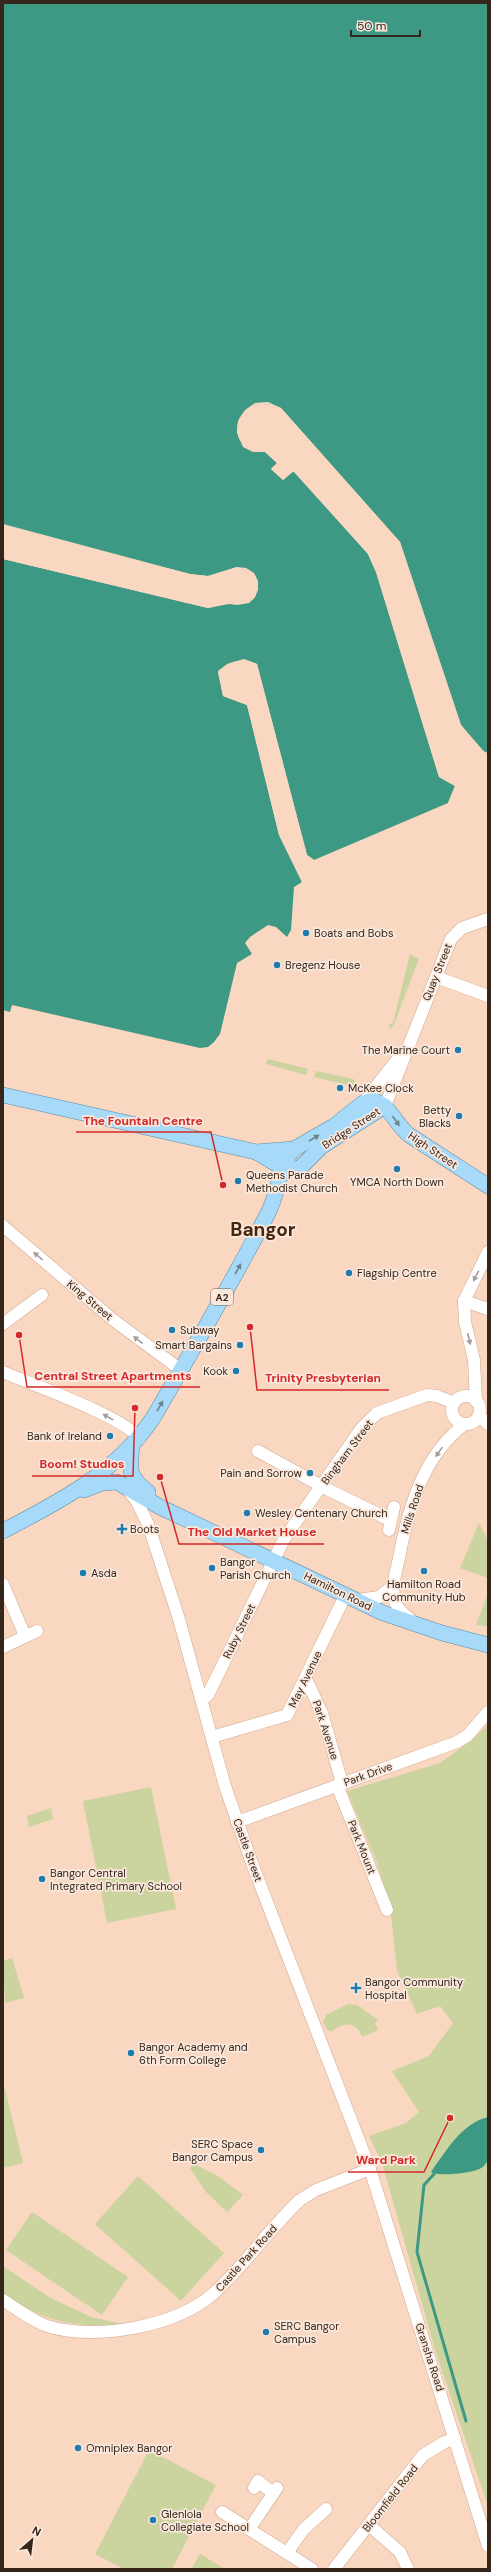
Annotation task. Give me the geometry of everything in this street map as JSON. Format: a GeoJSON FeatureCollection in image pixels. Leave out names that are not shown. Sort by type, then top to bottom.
{"type":"FeatureCollection","features":[{"type":"Feature","properties":{"kind":"main road"},"geometry":{"type":"LineString","coordinates":[[3,1095],[256,1152],[283,1168]]}},
{"type":"Feature","properties":{"kind":"main road"},"geometry":{"type":"LineString","coordinates":[[364,1103],[372,1100],[384,1106]]}},
{"type":"Feature","properties":{"kind":"main road","name":"Bridge Street"},"geometry":{"type":"LineString","coordinates":[[256,1152],[294,1149],[334,1126],[364,1103]]}},
{"type":"Feature","properties":{"kind":"main road","name":"Bridge Street"},"geometry":{"type":"LineString","coordinates":[[283,1168],[300,1169],[321,1148],[384,1106]]}},
{"type":"Feature","properties":{"kind":"main road","name":"High Street"},"geometry":{"type":"LineString","coordinates":[[384,1106],[409,1135],[488,1186]]}},
{"type":"Feature","properties":{"kind":"main road","name":"A2"},"geometry":{"type":"LineString","coordinates":[[3,1531],[68,1496],[135,1443],[181,1370],[270,1210],[278,1191],[285,1160],[294,1149]]}},
{"type":"Feature","properties":{"kind":"main road","name":"Hamilton Road"},"geometry":{"type":"LineString","coordinates":[[135,1443],[130,1466],[134,1479],[166,1509]]}},
{"type":"Feature","properties":{"kind":"main road"},"geometry":{"type":"LineString","coordinates":[[68,1496],[102,1482],[109,1481],[121,1484]]}},
{"type":"Feature","properties":{"kind":"main road","name":"Hamilton Road"},"geometry":{"type":"LineString","coordinates":[[121,1484],[166,1509],[390,1616],[488,1645]]}},
{"type":"Feature","properties":{"kind":"street","name":"Quay Street"},"geometry":{"type":"LineString","coordinates":[[407,1046],[448,945],[455,934],[472,923],[488,918]]}},
{"type":"Feature","properties":{"kind":"street"},"geometry":{"type":"LineString","coordinates":[[436,977],[488,996]]}},
{"type":"Feature","properties":{"kind":"street","name":"Bridge Street"},"geometry":{"type":"LineString","coordinates":[[364,1103],[407,1046]]}},
{"type":"Feature","properties":{"kind":"street","name":"Bridge Street"},"geometry":{"type":"LineString","coordinates":[[384,1106],[407,1046]]}},
{"type":"Feature","properties":{"kind":"street","name":"King Street"},"geometry":{"type":"LineString","coordinates":[[3,1226],[112,1319],[181,1370]]}},
{"type":"Feature","properties":{"kind":"street"},"geometry":{"type":"LineString","coordinates":[[476,1401],[464,1396],[454,1403],[452,1411],[454,1418],[465,1424],[474,1421],[479,1416],[479,1408],[476,1401],[474,1360],[465,1322],[464,1300],[488,1252]]}},
{"type":"Feature","properties":{"kind":"street"},"geometry":{"type":"LineString","coordinates":[[3,1324],[42,1295]]}},
{"type":"Feature","properties":{"kind":"street"},"geometry":{"type":"LineString","coordinates":[[464,1300],[488,1309]]}},
{"type":"Feature","properties":{"kind":"street"},"geometry":{"type":"LineString","coordinates":[[3,1372],[104,1415],[136,1433],[135,1443]]}},
{"type":"Feature","properties":{"kind":"street","name":"Bingham Street"},"geometry":{"type":"LineString","coordinates":[[273,1559],[361,1429],[378,1413],[427,1395],[437,1396],[454,1403]]}},
{"type":"Feature","properties":{"kind":"street"},"geometry":{"type":"LineString","coordinates":[[479,1416],[488,1424]]}},
{"type":"Feature","properties":{"kind":"street","name":"Mills Road"},"geometry":{"type":"LineString","coordinates":[[414,1623],[399,1609],[394,1598],[394,1585],[403,1535],[417,1487],[446,1443],[465,1424]]}},
{"type":"Feature","properties":{"kind":"street"},"geometry":{"type":"LineString","coordinates":[[258,1451],[390,1525],[394,1507]]}},
{"type":"Feature","properties":{"kind":"street","name":"Castle Street"},"geometry":{"type":"LineString","coordinates":[[121,1484],[133,1496],[148,1524],[202,1700],[237,1822],[370,2169]]}},
{"type":"Feature","properties":{"kind":"street"},"geometry":{"type":"LineString","coordinates":[[148,1524],[151,1515],[166,1509]]}},
{"type":"Feature","properties":{"kind":"street","name":"Ruby Street"},"geometry":{"type":"LineString","coordinates":[[202,1700],[208,1695],[273,1559]]}},
{"type":"Feature","properties":{"kind":"street"},"geometry":{"type":"LineString","coordinates":[[3,1584],[25,1636]]}},
{"type":"Feature","properties":{"kind":"street"},"geometry":{"type":"LineString","coordinates":[[352,1597],[379,1597],[394,1585]]}},
{"type":"Feature","properties":{"kind":"street","name":"May Avenue"},"geometry":{"type":"LineString","coordinates":[[212,1737],[287,1715],[352,1597]]}},
{"type":"Feature","properties":{"kind":"street"},"geometry":{"type":"LineString","coordinates":[[3,1647],[37,1631]]}},
{"type":"Feature","properties":{"kind":"street","name":"Park Avenue"},"geometry":{"type":"LineString","coordinates":[[306,1679],[322,1713],[340,1784]]}},
{"type":"Feature","properties":{"kind":"street","name":"Park Drive"},"geometry":{"type":"LineString","coordinates":[[237,1822],[457,1742],[467,1736],[488,1712]]}},
{"type":"Feature","properties":{"kind":"street","name":"Park Mount"},"geometry":{"type":"LineString","coordinates":[[340,1784],[387,1910]]}},
{"type":"Feature","properties":{"kind":"street","name":"Castle Park Road"},"geometry":{"type":"LineString","coordinates":[[3,2300],[46,2326],[90,2334],[129,2329],[175,2315],[213,2294],[300,2200],[316,2190],[370,2169]]}},
{"type":"Feature","properties":{"kind":"street","name":"Gransha Road"},"geometry":{"type":"LineString","coordinates":[[370,2169],[488,2546]]}},
{"type":"Feature","properties":{"kind":"street","name":"Bloomfield Road"},"geometry":{"type":"LineString","coordinates":[[334,2569],[423,2456],[445,2442],[455,2439]]}},
{"type":"Feature","properties":{"kind":"street"},"geometry":{"type":"LineString","coordinates":[[250,2528],[275,2491],[258,2481],[254,2488]]}},
{"type":"Feature","properties":{"kind":"street"},"geometry":{"type":"LineString","coordinates":[[287,2553],[303,2530],[326,2509]]}},
{"type":"Feature","properties":{"kind":"street"},"geometry":{"type":"LineString","coordinates":[[222,2512],[250,2528],[312,2569]]}},
{"type":"Feature","properties":{"kind":"street"},"geometry":{"type":"LineString","coordinates":[[370,2525],[400,2552],[408,2569]]}},
{"type":"Feature","properties":{"kind":"green space"},"geometry":{"type":"Polygon","coordinates":[[[410,954],[419,959],[391,1029],[388,1025],[393,1023],[410,954]]]}},
{"type":"Feature","properties":{"kind":"green space"},"geometry":{"type":"Polygon","coordinates":[[[268,1059],[308,1069],[306,1075],[266,1064],[268,1059]]]}},
{"type":"Feature","properties":{"kind":"green space"},"geometry":{"type":"Polygon","coordinates":[[[316,1071],[353,1079],[361,1088],[314,1077],[316,1071]]]}},
{"type":"Feature","properties":{"kind":"green space"},"geometry":{"type":"Polygon","coordinates":[[[479,1523],[488,1541],[488,1578],[460,1568],[479,1523]]]}},
{"type":"Feature","properties":{"kind":"green space"},"geometry":{"type":"Polygon","coordinates":[[[488,1594],[488,1626],[476,1625],[488,1594]]]}},
{"type":"Feature","properties":{"kind":"green space"},"geometry":{"type":"Polygon","coordinates":[[[488,1725],[488,2506],[436,2353],[382,2163],[369,2136],[406,2123],[419,2112],[392,2071],[429,2056],[453,2023],[440,2006],[417,2014],[397,1970],[390,1905],[377,1863],[347,1791],[440,1763],[472,1740],[488,1725]]]}},
{"type":"Feature","properties":{"kind":"green space"},"geometry":{"type":"Polygon","coordinates":[[[151,1787],[176,1909],[107,1923],[83,1801],[151,1787]]]}},
{"type":"Feature","properties":{"kind":"green space"},"geometry":{"type":"Polygon","coordinates":[[[51,1808],[53,1819],[29,1827],[27,1816],[51,1808]]]}},
{"type":"Feature","properties":{"kind":"green space"},"geometry":{"type":"Polygon","coordinates":[[[12,1958],[24,1998],[5,2003],[3,1961],[12,1958]]]}},
{"type":"Feature","properties":{"kind":"green space"},"geometry":{"type":"Polygon","coordinates":[[[348,2004],[357,2005],[378,2020],[375,2023],[378,2030],[362,2037],[356,2028],[349,2025],[341,2026],[332,2031],[327,2030],[323,2022],[326,2015],[348,2004]]]}},
{"type":"Feature","properties":{"kind":"green space"},"geometry":{"type":"Polygon","coordinates":[[[3,2081],[23,2163],[3,2168],[3,2081]]]}},
{"type":"Feature","properties":{"kind":"green space"},"geometry":{"type":"Polygon","coordinates":[[[194,2164],[218,2176],[243,2195],[227,2212],[206,2192],[190,2168],[194,2164]]]}},
{"type":"Feature","properties":{"kind":"green space"},"geometry":{"type":"Polygon","coordinates":[[[138,2176],[224,2253],[181,2301],[95,2224],[138,2176]]]}},
{"type":"Feature","properties":{"kind":"green space"},"geometry":{"type":"Polygon","coordinates":[[[32,2212],[128,2277],[102,2315],[6,2250],[32,2212]]]}},
{"type":"Feature","properties":{"kind":"green space"},"geometry":{"type":"Polygon","coordinates":[[[3,2266],[49,2297],[91,2317],[123,2324],[74,2324],[60,2321],[32,2310],[3,2293],[3,2266]]]}},
{"type":"Feature","properties":{"kind":"green space"},"geometry":{"type":"Polygon","coordinates":[[[149,2450],[216,2485],[172,2569],[124,2569],[95,2554],[149,2450]]]}},
{"type":"Feature","properties":{"kind":"green space"},"geometry":{"type":"Polygon","coordinates":[[[200,2554],[225,2569],[191,2569],[200,2554]]]}},
{"type":"Feature","properties":{"kind":"water"},"geometry":{"type":"Polygon","coordinates":[[[3,3],[488,3],[488,753],[481,750],[461,725],[400,542],[281,408],[265,404],[252,406],[243,413],[238,422],[237,432],[241,442],[250,449],[265,452],[277,463],[271,469],[283,480],[293,471],[368,554],[376,572],[439,777],[455,786],[448,803],[314,860],[307,855],[257,664],[246,661],[236,661],[218,671],[223,696],[247,705],[279,835],[302,882],[294,887],[291,930],[287,937],[276,927],[268,925],[250,937],[245,943],[252,954],[237,963],[220,1034],[208,1047],[200,1048],[12,1005],[10,1012],[3,1010],[3,559],[208,608],[224,604],[239,604],[251,601],[256,594],[256,588],[253,573],[237,567],[208,576],[190,574],[3,527],[3,3]]]}},
{"type":"Feature","properties":{"kind":"water"},"geometry":{"type":"Polygon","coordinates":[[[488,2117],[488,2161],[484,2166],[477,2170],[456,2174],[431,2172],[455,2139],[462,2132],[470,2125],[488,2117]]]}},
{"type":"Feature","properties":{"kind":"pier"},"geometry":{"type":"Polygon","coordinates":[[[268,402],[281,408],[400,542],[461,725],[487,755],[479,751],[459,726],[398,543],[280,410],[268,404],[256,405],[246,411],[240,421],[239,433],[245,445],[253,450],[267,451],[279,462],[274,469],[283,477],[295,469],[370,553],[378,572],[441,776],[457,785],[450,803],[448,803],[455,786],[439,777],[376,572],[368,554],[294,471],[283,480],[271,469],[277,463],[265,452],[253,452],[243,447],[237,433],[238,421],[245,410],[255,403],[268,402]]]}},
{"type":"Feature","properties":{"kind":"pier"},"geometry":{"type":"Polygon","coordinates":[[[3,524],[190,574],[208,576],[237,567],[246,568],[254,573],[258,581],[258,590],[255,597],[249,603],[237,605],[229,604],[208,608],[3,559],[3,557],[208,606],[229,602],[237,603],[248,601],[254,596],[256,589],[252,574],[245,570],[238,569],[208,578],[190,575],[3,529],[3,524]]]}},
{"type":"Feature","properties":{"kind":"pier"},"geometry":{"type":"Polygon","coordinates":[[[244,659],[257,664],[307,855],[314,860],[313,862],[305,856],[255,665],[246,661],[228,666],[220,672],[225,694],[249,704],[281,835],[303,880],[302,882],[279,835],[247,705],[223,696],[218,672],[227,664],[244,659]]]}},
{"type":"Feature","properties":{"kind":"waterway"},"geometry":{"type":"LineString","coordinates":[[434,2174],[424,2185],[417,2252],[466,2421]]}},
{"type":"Feature","properties":{"kind":"place","name":"Boats and Bobs"},"geometry":{"type":"Point","coordinates":[306,933]}},
{"type":"Feature","properties":{"kind":"place","name":"Bregenz House"},"geometry":{"type":"Point","coordinates":[277,965]}},
{"type":"Feature","properties":{"kind":"place","name":"The Marine Court"},"geometry":{"type":"Point","coordinates":[458,1050]}},
{"type":"Feature","properties":{"kind":"place","name":"McKee Clock"},"geometry":{"type":"Point","coordinates":[340,1088]}},
{"type":"Feature","properties":{"kind":"place","name":"Betty Blacks"},"geometry":{"type":"Point","coordinates":[459,1116]}},
{"type":"Feature","properties":{"kind":"place","name":"YMCA North Down"},"geometry":{"type":"Point","coordinates":[397,1169]}},
{"type":"Feature","properties":{"kind":"place","name":"Queens Parade Methodist Church"},"geometry":{"type":"Point","coordinates":[238,1181]}},
{"type":"Feature","properties":{"kind":"place","name":"The Fountain Centre"},"geometry":{"type":"Point","coordinates":[223,1185]}},
{"type":"Feature","properties":{"kind":"place","name":"Flagship Centre"},"geometry":{"type":"Point","coordinates":[349,1273]}},
{"type":"Feature","properties":{"kind":"place","name":"Trinity Presbyterian"},"geometry":{"type":"Point","coordinates":[250,1327]}},
{"type":"Feature","properties":{"kind":"place","name":"Subway"},"geometry":{"type":"Point","coordinates":[172,1330]}},
{"type":"Feature","properties":{"kind":"place","name":"Central Street Apartments"},"geometry":{"type":"Point","coordinates":[19,1335]}},
{"type":"Feature","properties":{"kind":"place","name":"Smart Bargains"},"geometry":{"type":"Point","coordinates":[240,1345]}},
{"type":"Feature","properties":{"kind":"place","name":"Kook"},"geometry":{"type":"Point","coordinates":[236,1371]}},
{"type":"Feature","properties":{"kind":"place","name":"Boom! Studios"},"geometry":{"type":"Point","coordinates":[135,1408]}},
{"type":"Feature","properties":{"kind":"place","name":"Bank of Ireland"},"geometry":{"type":"Point","coordinates":[110,1436]}},
{"type":"Feature","properties":{"kind":"place","name":"Pain and Sorrow"},"geometry":{"type":"Point","coordinates":[310,1473]}},
{"type":"Feature","properties":{"kind":"place","name":"The Old Market House"},"geometry":{"type":"Point","coordinates":[160,1477]}},
{"type":"Feature","properties":{"kind":"place","name":"Wesley Centenary Church"},"geometry":{"type":"Point","coordinates":[247,1513]}},
{"type":"Feature","properties":{"kind":"place","name":"Boots"},"geometry":{"type":"Point","coordinates":[122,1529]}},
{"type":"Feature","properties":{"kind":"place","name":"Bangor Parish Church"},"geometry":{"type":"Point","coordinates":[212,1568]}},
{"type":"Feature","properties":{"kind":"place","name":"Hamilton Road Community Hub"},"geometry":{"type":"Point","coordinates":[424,1571]}},
{"type":"Feature","properties":{"kind":"place","name":"Asda"},"geometry":{"type":"Point","coordinates":[83,1573]}},
{"type":"Feature","properties":{"kind":"place","name":"Bangor Central Integrated Primary School"},"geometry":{"type":"Point","coordinates":[42,1879]}},
{"type":"Feature","properties":{"kind":"place","name":"Bangor Community Hospital"},"geometry":{"type":"Point","coordinates":[356,1988]}},
{"type":"Feature","properties":{"kind":"place","name":"Bangor Academy and 6th Form College"},"geometry":{"type":"Point","coordinates":[131,2053]}},
{"type":"Feature","properties":{"kind":"place","name":"Ward Park"},"geometry":{"type":"Point","coordinates":[450,2118]}},
{"type":"Feature","properties":{"kind":"place","name":"SERC Space Bangor Campus"},"geometry":{"type":"Point","coordinates":[261,2150]}},
{"type":"Feature","properties":{"kind":"place","name":"SERC Bangor Campus"},"geometry":{"type":"Point","coordinates":[266,2332]}},
{"type":"Feature","properties":{"kind":"place","name":"Omniplex Bangor"},"geometry":{"type":"Point","coordinates":[78,2448]}},
{"type":"Feature","properties":{"kind":"place","name":"Glenlola Collegiate School"},"geometry":{"type":"Point","coordinates":[153,2520]}},
{"type":"Feature","properties":{"kind":"district","name":"Bangor"},"geometry":{"type":"Point","coordinates":[263,1229]}}]}
